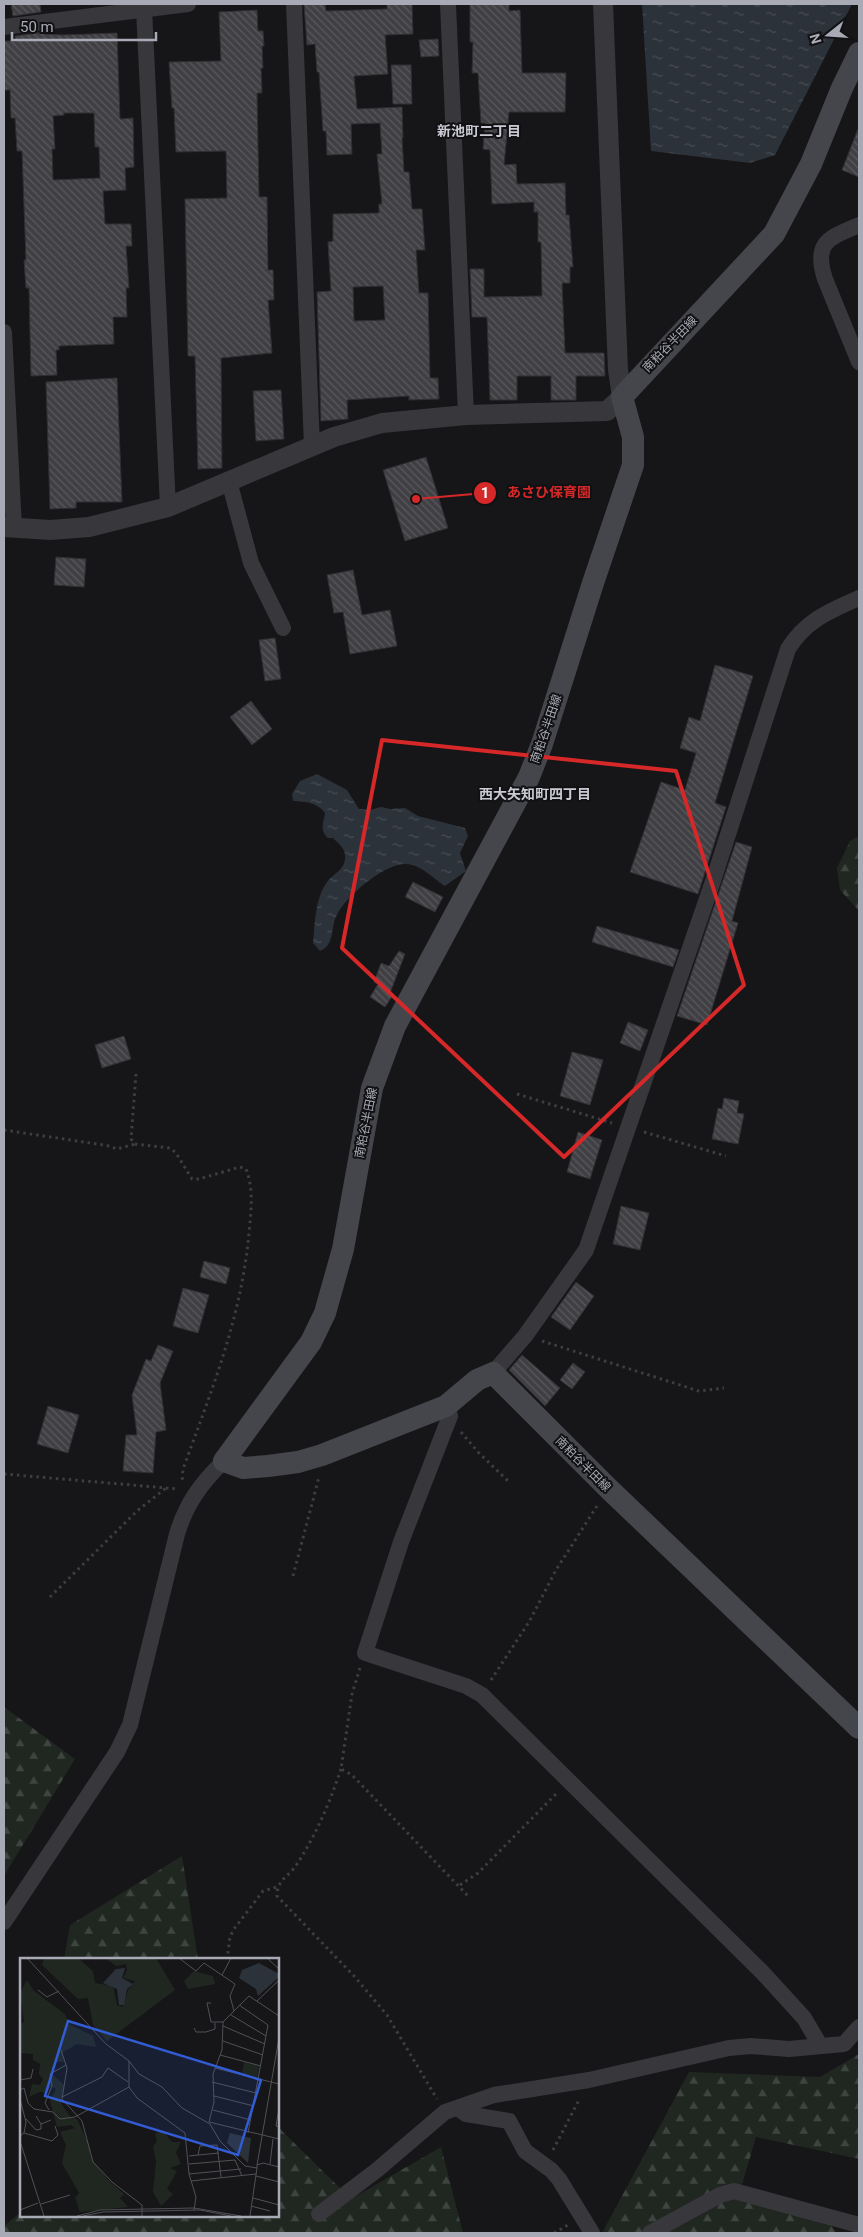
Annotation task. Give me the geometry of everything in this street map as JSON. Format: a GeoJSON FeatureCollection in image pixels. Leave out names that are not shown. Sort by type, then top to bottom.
{"type":"FeatureCollection","features":[{"type":"Feature","properties":{"kind":"main road","name":"南粕谷半田線"},"geometry":{"type":"LineString","coordinates":[[224,1461],[311,1342],[325,1313],[343,1249],[372,1088],[395,1026],[529,777],[542,744],[633,465],[634,437],[622,397],[774,234],[811,164],[842,88],[859,53]]}},
{"type":"Feature","properties":{"kind":"main road","name":"南粕谷半田線"},"geometry":{"type":"LineString","coordinates":[[493,1373],[609,1490],[859,1728]]}},
{"type":"Feature","properties":{"kind":"main road"},"geometry":{"type":"LineString","coordinates":[[224,1461],[243,1468],[298,1462],[322,1455],[448,1412],[477,1380],[493,1373]]}},
{"type":"Feature","properties":{"kind":"street"},"geometry":{"type":"LineString","coordinates":[[4,27],[188,4]]}},
{"type":"Feature","properties":{"kind":"street"},"geometry":{"type":"LineString","coordinates":[[294,4],[312,446]]}},
{"type":"Feature","properties":{"kind":"street"},"geometry":{"type":"LineString","coordinates":[[448,4],[466,415]]}},
{"type":"Feature","properties":{"kind":"street"},"geometry":{"type":"LineString","coordinates":[[4,332],[9,528],[50,530],[89,527],[168,507],[334,436],[382,423],[408,419],[466,415],[607,411],[622,397],[618,370],[603,4]]}},
{"type":"Feature","properties":{"kind":"street"},"geometry":{"type":"LineString","coordinates":[[144,9],[168,507]]}},
{"type":"Feature","properties":{"kind":"street"},"geometry":{"type":"LineString","coordinates":[[859,225],[829,239],[823,245],[820,254],[820,265],[824,279],[859,362]]}},
{"type":"Feature","properties":{"kind":"street"},"geometry":{"type":"LineString","coordinates":[[229,481],[251,563],[283,628]]}},
{"type":"Feature","properties":{"kind":"street"},"geometry":{"type":"LineString","coordinates":[[493,1373],[525,1336],[586,1250],[713,881],[788,649],[798,634],[813,621],[859,598]]}},
{"type":"Feature","properties":{"kind":"street"},"geometry":{"type":"LineString","coordinates":[[448,1412],[401,1542],[365,1653],[466,1686],[482,1695],[762,1972],[804,2018],[820,2045]]}},
{"type":"Feature","properties":{"kind":"street"},"geometry":{"type":"LineString","coordinates":[[4,1922],[117,1752],[130,1725],[184,1510],[208,1476],[224,1461]]}},
{"type":"Feature","properties":{"kind":"street"},"geometry":{"type":"LineString","coordinates":[[319,2214],[377,2170],[413,2137],[451,2110],[494,2095],[589,2080],[729,2048],[751,2046],[789,2049],[844,2044],[859,2027]]}},
{"type":"Feature","properties":{"kind":"street"},"geometry":{"type":"LineString","coordinates":[[451,2110],[509,2121],[525,2151],[551,2170],[568,2192],[592,2233]]}},
{"type":"Feature","properties":{"kind":"street"},"geometry":{"type":"LineString","coordinates":[[650,2233],[720,2195],[734,2191],[859,2226]]}},
{"type":"Feature","properties":{"kind":"path"},"geometry":{"type":"LineString","coordinates":[[135,1144],[131,1139],[136,1074]]}},
{"type":"Feature","properties":{"kind":"path"},"geometry":{"type":"LineString","coordinates":[[4,1130],[110,1146],[117,1149],[135,1144],[170,1148],[176,1153],[192,1179],[199,1179],[240,1167],[246,1169],[251,1187],[251,1216],[247,1260],[236,1318],[228,1346],[182,1469],[182,1489],[4,1474]]}},
{"type":"Feature","properties":{"kind":"path"},"geometry":{"type":"LineString","coordinates":[[525,1336],[699,1391],[724,1388]]}},
{"type":"Feature","properties":{"kind":"path"},"geometry":{"type":"LineString","coordinates":[[448,1412],[478,1452],[509,1482]]}},
{"type":"Feature","properties":{"kind":"path"},"geometry":{"type":"LineString","coordinates":[[293,1576],[322,1466],[322,1455]]}},
{"type":"Feature","properties":{"kind":"path"},"geometry":{"type":"LineString","coordinates":[[50,1597],[137,1511],[167,1487]]}},
{"type":"Feature","properties":{"kind":"path"},"geometry":{"type":"LineString","coordinates":[[482,1695],[529,1622],[556,1570],[609,1490]]}},
{"type":"Feature","properties":{"kind":"path"},"geometry":{"type":"LineString","coordinates":[[365,1653],[352,1694],[341,1769],[331,1800],[296,1866],[281,1880],[277,1888],[277,1896],[354,1976],[387,2015],[451,2110]]}},
{"type":"Feature","properties":{"kind":"path"},"geometry":{"type":"LineString","coordinates":[[341,1769],[352,1775],[469,1896]]}},
{"type":"Feature","properties":{"kind":"path"},"geometry":{"type":"LineString","coordinates":[[460,1885],[478,1872],[570,1780]]}},
{"type":"Feature","properties":{"kind":"path"},"geometry":{"type":"LineString","coordinates":[[227,1958],[230,1937],[234,1929],[263,1891],[277,1888]]}},
{"type":"Feature","properties":{"kind":"path"},"geometry":{"type":"LineString","coordinates":[[546,2166],[589,2080]]}},
{"type":"Feature","properties":{"kind":"highlighted area"},"geometry":{"type":"Polygon","coordinates":[[[382,740],[676,771],[744,985],[564,1157],[342,948],[382,740]]]}},
{"type":"Feature","properties":{"kind":"green space"},"geometry":{"type":"Polygon","coordinates":[[[859,836],[859,911],[840,890],[837,868],[850,841],[859,836]]]}},
{"type":"Feature","properties":{"kind":"green space"},"geometry":{"type":"Polygon","coordinates":[[[4,1707],[75,1759],[4,1876],[4,1707]]]}},
{"type":"Feature","properties":{"kind":"green space"},"geometry":{"type":"Polygon","coordinates":[[[182,1856],[198,1958],[64,1958],[70,1925],[182,1856]]]}},
{"type":"Feature","properties":{"kind":"green space"},"geometry":{"type":"Polygon","coordinates":[[[859,2054],[859,2159],[756,2137],[738,2198],[829,2222],[837,2233],[602,2233],[689,2072],[820,2077],[859,2054]]]}},
{"type":"Feature","properties":{"kind":"green space"},"geometry":{"type":"Polygon","coordinates":[[[279,2128],[351,2199],[441,2147],[463,2233],[4,2233],[4,2226],[20,2213],[20,2217],[279,2217],[279,2128]]]}},
{"type":"Feature","properties":{"kind":"water"},"geometry":{"type":"Polygon","coordinates":[[[642,4],[852,4],[775,155],[750,163],[651,151],[642,4]]]}},
{"type":"Feature","properties":{"kind":"water"},"geometry":{"type":"Polygon","coordinates":[[[317,774],[347,790],[359,809],[370,810],[381,807],[390,809],[405,808],[418,816],[465,828],[468,836],[460,853],[466,871],[445,886],[422,869],[412,865],[397,865],[387,869],[365,884],[346,902],[335,919],[328,945],[320,951],[313,943],[318,903],[327,882],[343,865],[345,854],[333,838],[328,838],[325,835],[323,826],[325,813],[322,809],[311,803],[293,801],[292,794],[300,781],[317,774]]]}},
{"type":"Feature","properties":{"kind":"building"},"geometry":{"type":"Polygon","coordinates":[[[11,4],[40,4],[41,12],[13,16],[11,4]]]}},
{"type":"Feature","properties":{"kind":"building"},"geometry":{"type":"Polygon","coordinates":[[[304,4],[325,4],[326,11],[387,9],[387,4],[412,4],[413,34],[385,35],[388,74],[354,76],[357,109],[402,107],[404,172],[409,172],[412,209],[422,209],[425,250],[416,250],[419,293],[428,293],[430,378],[438,378],[439,399],[409,400],[409,396],[347,400],[348,419],[321,421],[317,292],[331,291],[328,242],[333,241],[333,214],[379,213],[379,204],[382,204],[377,154],[382,154],[380,123],[351,124],[352,154],[327,155],[326,131],[323,131],[315,44],[307,45],[304,4]],[[383,286],[353,287],[354,321],[385,320],[383,286]]]}},
{"type":"Feature","properties":{"kind":"building"},"geometry":{"type":"Polygon","coordinates":[[[470,4],[509,4],[509,11],[520,10],[522,73],[566,73],[565,112],[509,112],[504,165],[516,164],[517,184],[565,183],[566,215],[569,215],[573,267],[570,267],[570,283],[562,283],[565,353],[604,353],[605,376],[576,376],[576,400],[551,400],[551,376],[517,376],[517,400],[490,400],[487,317],[472,317],[470,269],[484,269],[484,297],[542,296],[541,242],[538,242],[538,212],[534,212],[534,202],[492,204],[490,150],[483,149],[485,123],[481,123],[478,73],[472,73],[473,42],[470,42],[470,4]]]}},
{"type":"Feature","properties":{"kind":"building"},"geometry":{"type":"Polygon","coordinates":[[[257,10],[258,31],[263,31],[264,46],[262,46],[263,68],[261,68],[262,93],[257,93],[259,197],[267,197],[268,270],[273,270],[274,300],[268,300],[272,353],[221,358],[222,468],[198,469],[195,356],[188,356],[185,199],[227,198],[226,151],[176,152],[169,62],[221,61],[219,12],[257,10]]]}},
{"type":"Feature","properties":{"kind":"building"},"geometry":{"type":"Polygon","coordinates":[[[44,32],[44,34],[63,35],[117,33],[120,119],[133,118],[134,167],[125,168],[126,190],[103,191],[105,224],[131,224],[132,246],[126,246],[129,288],[126,288],[127,317],[113,317],[114,344],[59,346],[59,350],[56,350],[57,375],[31,376],[29,288],[26,288],[24,260],[26,260],[22,151],[17,151],[15,118],[11,118],[10,90],[4,90],[4,41],[16,41],[15,36],[44,32]],[[64,113],[64,115],[53,116],[55,149],[52,149],[53,180],[100,178],[99,147],[95,147],[94,113],[64,113]]]}},
{"type":"Feature","properties":{"kind":"building"},"geometry":{"type":"Polygon","coordinates":[[[438,39],[439,56],[421,57],[419,40],[438,39]]]}},
{"type":"Feature","properties":{"kind":"building"},"geometry":{"type":"Polygon","coordinates":[[[391,65],[411,65],[412,104],[393,104],[391,65]]]}},
{"type":"Feature","properties":{"kind":"building"},"geometry":{"type":"Polygon","coordinates":[[[859,129],[859,177],[842,170],[859,129]]]}},
{"type":"Feature","properties":{"kind":"building"},"geometry":{"type":"Polygon","coordinates":[[[117,378],[122,502],[76,502],[76,508],[50,509],[46,382],[117,378]]]}},
{"type":"Feature","properties":{"kind":"building"},"geometry":{"type":"Polygon","coordinates":[[[281,390],[284,439],[256,441],[253,391],[281,390]]]}},
{"type":"Feature","properties":{"kind":"building"},"geometry":{"type":"Polygon","coordinates":[[[426,457],[448,528],[405,541],[383,470],[426,457]]]}},
{"type":"Feature","properties":{"kind":"building"},"geometry":{"type":"Polygon","coordinates":[[[56,557],[86,559],[84,587],[54,585],[56,557]]]}},
{"type":"Feature","properties":{"kind":"building"},"geometry":{"type":"Polygon","coordinates":[[[353,570],[362,615],[390,610],[397,646],[350,654],[343,612],[334,613],[327,575],[353,570]]]}},
{"type":"Feature","properties":{"kind":"building"},"geometry":{"type":"Polygon","coordinates":[[[275,638],[281,679],[265,681],[259,640],[275,638]]]}},
{"type":"Feature","properties":{"kind":"building"},"geometry":{"type":"Polygon","coordinates":[[[715,665],[753,676],[715,803],[726,807],[698,894],[630,872],[661,782],[685,790],[696,753],[680,748],[689,717],[700,721],[715,665]]]}},
{"type":"Feature","properties":{"kind":"building"},"geometry":{"type":"Polygon","coordinates":[[[251,701],[272,729],[252,745],[230,717],[251,701]]]}},
{"type":"Feature","properties":{"kind":"building"},"geometry":{"type":"Polygon","coordinates":[[[736,842],[752,847],[732,921],[738,923],[707,1025],[677,1016],[736,842]]]}},
{"type":"Feature","properties":{"kind":"building"},"geometry":{"type":"Polygon","coordinates":[[[413,882],[443,897],[435,912],[405,897],[413,882]]]}},
{"type":"Feature","properties":{"kind":"building"},"geometry":{"type":"Polygon","coordinates":[[[597,926],[679,950],[673,967],[592,942],[597,926]]]}},
{"type":"Feature","properties":{"kind":"building"},"geometry":{"type":"Polygon","coordinates":[[[399,951],[405,954],[390,993],[393,995],[385,1007],[370,997],[378,984],[374,982],[381,963],[389,966],[399,951]]]}},
{"type":"Feature","properties":{"kind":"building"},"geometry":{"type":"Polygon","coordinates":[[[628,1022],[648,1030],[640,1051],[620,1043],[628,1022]]]}},
{"type":"Feature","properties":{"kind":"building"},"geometry":{"type":"Polygon","coordinates":[[[124,1036],[131,1059],[102,1068],[95,1045],[124,1036]]]}},
{"type":"Feature","properties":{"kind":"building"},"geometry":{"type":"Polygon","coordinates":[[[572,1052],[603,1060],[590,1105],[560,1096],[572,1052]]]}},
{"type":"Feature","properties":{"kind":"building"},"geometry":{"type":"Polygon","coordinates":[[[724,1098],[739,1101],[737,1113],[744,1114],[738,1144],[712,1139],[718,1108],[722,1109],[724,1098]]]}},
{"type":"Feature","properties":{"kind":"building"},"geometry":{"type":"Polygon","coordinates":[[[578,1132],[602,1140],[590,1179],[567,1172],[578,1132]]]}},
{"type":"Feature","properties":{"kind":"building"},"geometry":{"type":"Polygon","coordinates":[[[621,1206],[649,1213],[640,1250],[613,1244],[621,1206]]]}},
{"type":"Feature","properties":{"kind":"building"},"geometry":{"type":"Polygon","coordinates":[[[204,1261],[230,1268],[226,1284],[200,1277],[204,1261]]]}},
{"type":"Feature","properties":{"kind":"building"},"geometry":{"type":"Polygon","coordinates":[[[576,1282],[594,1296],[570,1330],[551,1317],[576,1282]]]}},
{"type":"Feature","properties":{"kind":"building"},"geometry":{"type":"Polygon","coordinates":[[[183,1288],[209,1295],[198,1333],[173,1326],[183,1288]]]}},
{"type":"Feature","properties":{"kind":"building"},"geometry":{"type":"Polygon","coordinates":[[[158,1345],[173,1351],[160,1383],[166,1430],[156,1432],[153,1473],[123,1471],[126,1435],[137,1435],[132,1395],[146,1359],[151,1361],[158,1345]]]}},
{"type":"Feature","properties":{"kind":"building"},"geometry":{"type":"Polygon","coordinates":[[[522,1355],[560,1388],[545,1406],[509,1370],[522,1355]]]}},
{"type":"Feature","properties":{"kind":"building"},"geometry":{"type":"Polygon","coordinates":[[[573,1363],[585,1372],[572,1389],[560,1380],[573,1363]]]}},
{"type":"Feature","properties":{"kind":"building"},"geometry":{"type":"Polygon","coordinates":[[[48,1406],[79,1415],[68,1453],[37,1444],[48,1406]]]}},
{"type":"Feature","properties":{"kind":"place","name":"あさひ保育園"},"geometry":{"type":"Point","coordinates":[416,499]}},
{"type":"Feature","properties":{"kind":"district","name":"新池町二丁目"},"geometry":{"type":"Point","coordinates":[479,131]}},
{"type":"Feature","properties":{"kind":"district","name":"西大矢知町四丁目"},"geometry":{"type":"Point","coordinates":[535,794]}}]}
